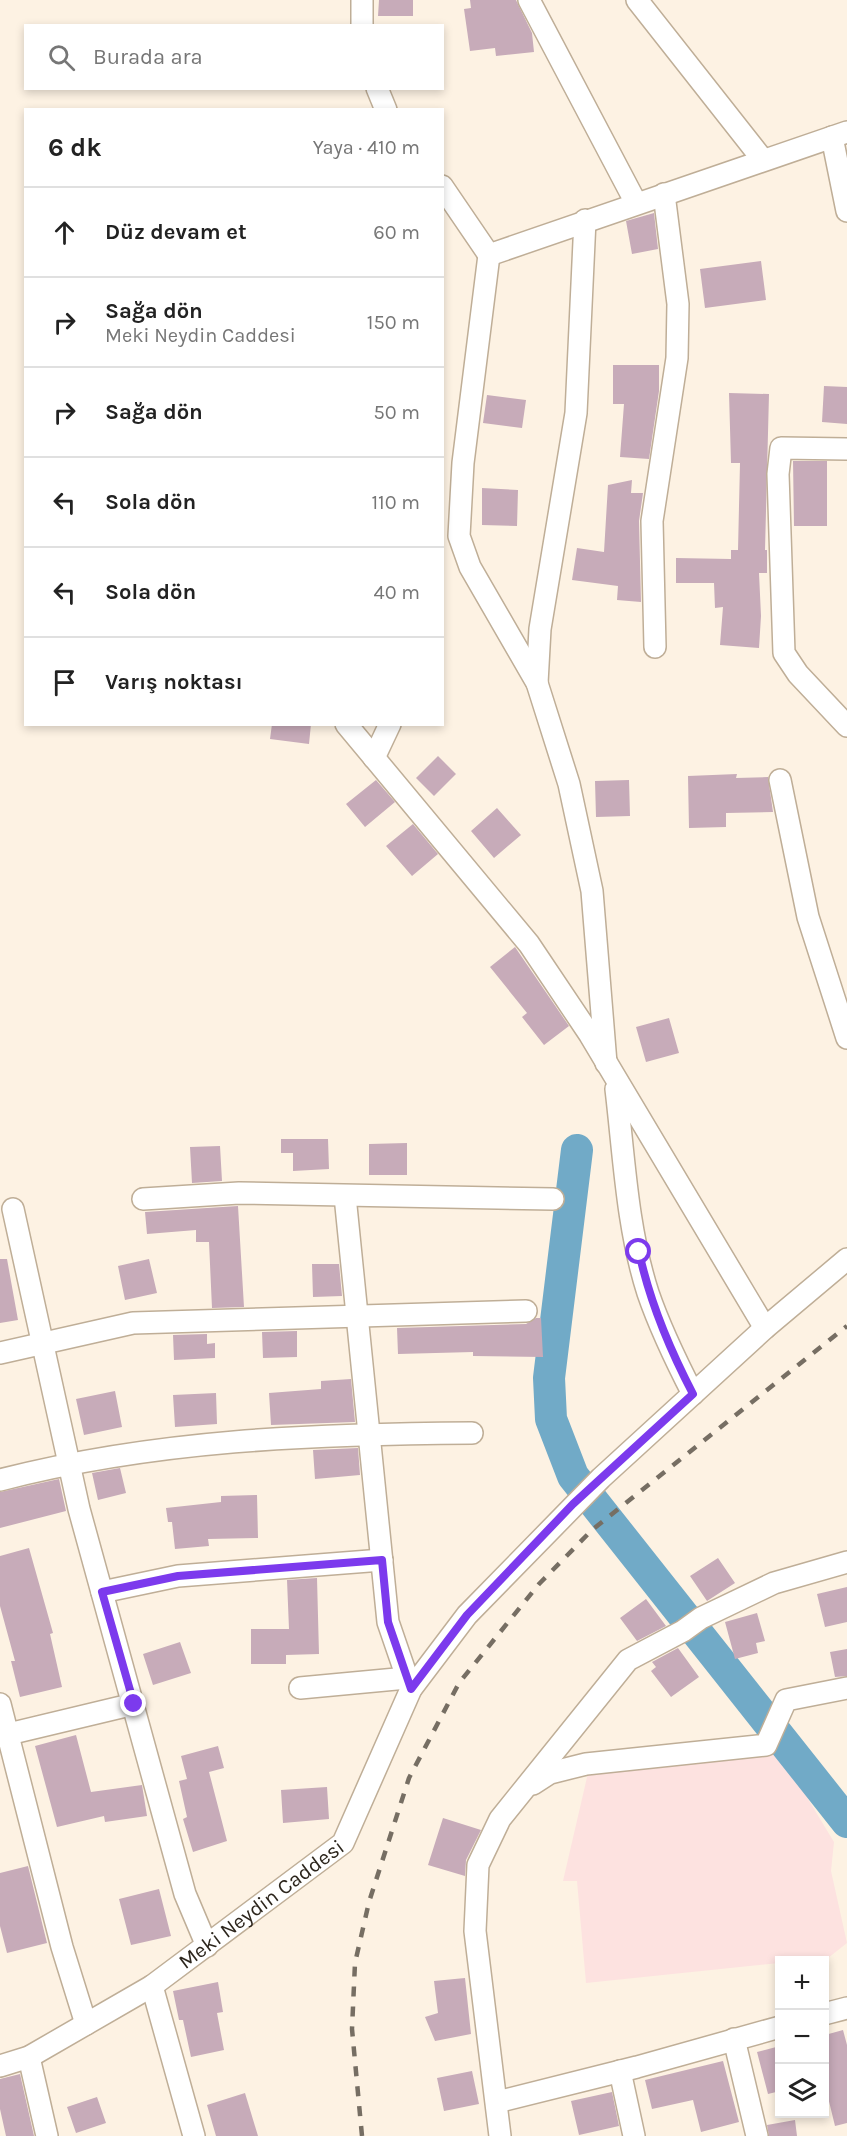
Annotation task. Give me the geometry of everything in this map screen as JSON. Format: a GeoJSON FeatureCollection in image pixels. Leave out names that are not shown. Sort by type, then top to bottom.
{"type":"FeatureCollection","features":[{"type":"Feature","properties":{"kind":"street"},"geometry":{"type":"LineString","coordinates":[[362,0],[362,24]]}},
{"type":"Feature","properties":{"kind":"street"},"geometry":{"type":"LineString","coordinates":[[529,0],[636,203]]}},
{"type":"Feature","properties":{"kind":"street"},"geometry":{"type":"LineString","coordinates":[[637,0],[763,160]]}},
{"type":"Feature","properties":{"kind":"street"},"geometry":{"type":"LineString","coordinates":[[378,90],[385,108]]}},
{"type":"Feature","properties":{"kind":"street"},"geometry":{"type":"LineString","coordinates":[[489,255],[839,134],[847,211]]}},
{"type":"Feature","properties":{"kind":"street"},"geometry":{"type":"LineString","coordinates":[[444,189],[489,255],[463,463],[459,536],[470,567],[537,683],[569,784],[592,891],[611,1071],[628,1193],[648,1292],[674,1358],[693,1394]]}},
{"type":"Feature","properties":{"kind":"street"},"geometry":{"type":"LineString","coordinates":[[655,647],[652,522],[677,358],[678,304],[664,194]]}},
{"type":"Feature","properties":{"kind":"street"},"geometry":{"type":"LineString","coordinates":[[537,683],[540,629],[576,413],[585,220]]}},
{"type":"Feature","properties":{"kind":"street"},"geometry":{"type":"LineString","coordinates":[[847,449],[781,448],[778,474],[784,653],[798,674],[847,726]]}},
{"type":"Feature","properties":{"kind":"street"},"geometry":{"type":"LineString","coordinates":[[348,726],[529,944],[611,1071],[765,1328]]}},
{"type":"Feature","properties":{"kind":"street"},"geometry":{"type":"LineString","coordinates":[[374,758],[389,726]]}},
{"type":"Feature","properties":{"kind":"street"},"geometry":{"type":"LineString","coordinates":[[780,780],[808,917],[847,1038]]}},
{"type":"Feature","properties":{"kind":"street"},"geometry":{"type":"LineString","coordinates":[[143,1199],[239,1193],[553,1199]]}},
{"type":"Feature","properties":{"kind":"street"},"geometry":{"type":"LineString","coordinates":[[300,1688],[409,1683],[388,1622],[345,1196]]}},
{"type":"Feature","properties":{"kind":"street"},"geometry":{"type":"LineString","coordinates":[[13,1209],[44,1343],[68,1463],[185,1894],[207,1946]]}},
{"type":"Feature","properties":{"kind":"street","name":"Meki Neydin Caddesi"},"geometry":{"type":"LineString","coordinates":[[0,2066],[29,2057],[152,1986],[343,1843],[409,1683],[467,1615],[573,1504],[765,1328],[847,1259]]}},
{"type":"Feature","properties":{"kind":"street"},"geometry":{"type":"LineString","coordinates":[[0,1353],[133,1323],[526,1311]]}},
{"type":"Feature","properties":{"kind":"street"},"geometry":{"type":"LineString","coordinates":[[0,1480],[68,1463],[146,1450],[218,1442],[370,1433],[472,1433]]}},
{"type":"Feature","properties":{"kind":"street"},"geometry":{"type":"LineString","coordinates":[[102,1592],[178,1576],[382,1560]]}},
{"type":"Feature","properties":{"kind":"street"},"geometry":{"type":"LineString","coordinates":[[500,2136],[475,1930],[478,1865],[500,1819],[628,1660],[683,1631],[701,1618],[774,1583],[847,1562]]}},
{"type":"Feature","properties":{"kind":"street"},"geometry":{"type":"LineString","coordinates":[[523,1790],[550,1773],[586,1764],[766,1745],[786,1700],[847,1688]]}},
{"type":"Feature","properties":{"kind":"street"},"geometry":{"type":"LineString","coordinates":[[0,1704],[4,1734],[62,1947],[86,2024]]}},
{"type":"Feature","properties":{"kind":"street"},"geometry":{"type":"LineString","coordinates":[[4,1734],[134,1704]]}},
{"type":"Feature","properties":{"kind":"street"},"geometry":{"type":"LineString","coordinates":[[152,1986],[194,2136]]}},
{"type":"Feature","properties":{"kind":"street"},"geometry":{"type":"LineString","coordinates":[[829,2013],[847,2008]]}},
{"type":"Feature","properties":{"kind":"street"},"geometry":{"type":"LineString","coordinates":[[497,2102],[775,2028]]}},
{"type":"Feature","properties":{"kind":"street"},"geometry":{"type":"LineString","coordinates":[[734,2039],[757,2136]]}},
{"type":"Feature","properties":{"kind":"street"},"geometry":{"type":"LineString","coordinates":[[29,2057],[47,2136]]}},
{"type":"Feature","properties":{"kind":"street"},"geometry":{"type":"LineString","coordinates":[[620,2071],[634,2136]]}},
{"type":"Feature","properties":{"kind":"shaded area"},"geometry":{"type":"Polygon","coordinates":[[[779,1751],[834,1842],[831,1871],[847,1943],[829,1957],[775,1956],[775,1963],[586,1983],[577,1881],[563,1881],[588,1773],[779,1751]]]}},
{"type":"Feature","properties":{"kind":"building"},"geometry":{"type":"Polygon","coordinates":[[[379,0],[413,0],[413,16],[378,16],[379,0]]]}},
{"type":"Feature","properties":{"kind":"building"},"geometry":{"type":"Polygon","coordinates":[[[470,0],[516,0],[532,33],[534,52],[496,56],[495,48],[470,51],[464,9],[471,8],[470,0]]]}},
{"type":"Feature","properties":{"kind":"building"},"geometry":{"type":"Polygon","coordinates":[[[654,213],[658,249],[632,254],[626,221],[654,213]]]}},
{"type":"Feature","properties":{"kind":"building"},"geometry":{"type":"Polygon","coordinates":[[[761,261],[766,300],[705,308],[700,269],[761,261]]]}},
{"type":"Feature","properties":{"kind":"building"},"geometry":{"type":"Polygon","coordinates":[[[613,365],[659,365],[659,391],[649,459],[620,457],[624,404],[613,404],[613,365]]]}},
{"type":"Feature","properties":{"kind":"building"},"geometry":{"type":"Polygon","coordinates":[[[824,386],[847,387],[847,424],[822,422],[824,386]]]}},
{"type":"Feature","properties":{"kind":"building"},"geometry":{"type":"Polygon","coordinates":[[[729,393],[769,394],[765,550],[767,550],[767,573],[759,573],[761,616],[759,648],[720,645],[723,607],[715,608],[714,583],[676,583],[676,558],[731,559],[731,550],[738,550],[740,463],[731,463],[729,393]]]}},
{"type":"Feature","properties":{"kind":"building"},"geometry":{"type":"Polygon","coordinates":[[[487,395],[526,400],[522,428],[483,423],[487,395]]]}},
{"type":"Feature","properties":{"kind":"building"},"geometry":{"type":"Polygon","coordinates":[[[793,461],[827,461],[827,526],[794,526],[793,461]]]}},
{"type":"Feature","properties":{"kind":"building"},"geometry":{"type":"Polygon","coordinates":[[[632,480],[631,493],[643,493],[639,521],[641,602],[617,600],[618,586],[572,580],[577,548],[604,552],[608,485],[632,480]]]}},
{"type":"Feature","properties":{"kind":"building"},"geometry":{"type":"Polygon","coordinates":[[[482,488],[518,490],[517,526],[482,525],[482,488]]]}},
{"type":"Feature","properties":{"kind":"building"},"geometry":{"type":"Polygon","coordinates":[[[272,726],[311,726],[309,744],[270,739],[272,726]]]}},
{"type":"Feature","properties":{"kind":"building"},"geometry":{"type":"Polygon","coordinates":[[[438,756],[456,774],[434,796],[416,778],[438,756]]]}},
{"type":"Feature","properties":{"kind":"building"},"geometry":{"type":"Polygon","coordinates":[[[737,774],[736,778],[768,777],[773,812],[726,813],[726,827],[689,828],[688,776],[737,774]]]}},
{"type":"Feature","properties":{"kind":"building"},"geometry":{"type":"Polygon","coordinates":[[[376,780],[395,802],[365,827],[346,804],[376,780]]]}},
{"type":"Feature","properties":{"kind":"building"},"geometry":{"type":"Polygon","coordinates":[[[629,780],[630,816],[596,817],[595,781],[629,780]]]}},
{"type":"Feature","properties":{"kind":"building"},"geometry":{"type":"Polygon","coordinates":[[[497,808],[521,835],[494,858],[471,831],[497,808]]]}},
{"type":"Feature","properties":{"kind":"building"},"geometry":{"type":"Polygon","coordinates":[[[413,824],[438,854],[412,876],[386,846],[413,824]]]}},
{"type":"Feature","properties":{"kind":"building"},"geometry":{"type":"Polygon","coordinates":[[[515,947],[569,1026],[544,1045],[522,1017],[527,1013],[490,967],[515,947]]]}},
{"type":"Feature","properties":{"kind":"building"},"geometry":{"type":"Polygon","coordinates":[[[669,1018],[679,1053],[646,1062],[636,1027],[669,1018]]]}},
{"type":"Feature","properties":{"kind":"building"},"geometry":{"type":"Polygon","coordinates":[[[281,1139],[328,1139],[329,1169],[293,1171],[293,1153],[281,1153],[281,1139]]]}},
{"type":"Feature","properties":{"kind":"building"},"geometry":{"type":"Polygon","coordinates":[[[407,1143],[407,1175],[369,1175],[369,1144],[407,1143]]]}},
{"type":"Feature","properties":{"kind":"building"},"geometry":{"type":"Polygon","coordinates":[[[220,1146],[222,1181],[192,1183],[190,1147],[220,1146]]]}},
{"type":"Feature","properties":{"kind":"building"},"geometry":{"type":"Polygon","coordinates":[[[238,1206],[244,1307],[212,1308],[209,1242],[196,1242],[196,1230],[147,1234],[145,1212],[238,1206]]]}},
{"type":"Feature","properties":{"kind":"building"},"geometry":{"type":"Polygon","coordinates":[[[0,1259],[7,1259],[18,1320],[0,1323],[0,1259]]]}},
{"type":"Feature","properties":{"kind":"building"},"geometry":{"type":"Polygon","coordinates":[[[149,1259],[157,1293],[125,1300],[118,1266],[149,1259]]]}},
{"type":"Feature","properties":{"kind":"building"},"geometry":{"type":"Polygon","coordinates":[[[312,1264],[339,1264],[342,1296],[313,1297],[312,1264]]]}},
{"type":"Feature","properties":{"kind":"building"},"geometry":{"type":"Polygon","coordinates":[[[536,1318],[541,1318],[543,1357],[473,1356],[473,1352],[398,1354],[397,1328],[526,1324],[536,1318]]]}},
{"type":"Feature","properties":{"kind":"building"},"geometry":{"type":"Polygon","coordinates":[[[297,1331],[297,1357],[263,1358],[262,1332],[297,1331]]]}},
{"type":"Feature","properties":{"kind":"building"},"geometry":{"type":"Polygon","coordinates":[[[207,1334],[207,1344],[215,1343],[215,1358],[174,1360],[173,1335],[207,1334]]]}},
{"type":"Feature","properties":{"kind":"building"},"geometry":{"type":"Polygon","coordinates":[[[351,1379],[355,1422],[271,1425],[269,1393],[321,1389],[321,1381],[351,1379]]]}},
{"type":"Feature","properties":{"kind":"building"},"geometry":{"type":"Polygon","coordinates":[[[115,1391],[122,1427],[84,1435],[76,1399],[115,1391]]]}},
{"type":"Feature","properties":{"kind":"building"},"geometry":{"type":"Polygon","coordinates":[[[216,1393],[217,1424],[175,1427],[173,1395],[216,1393]]]}},
{"type":"Feature","properties":{"kind":"building"},"geometry":{"type":"Polygon","coordinates":[[[358,1448],[360,1475],[315,1479],[313,1450],[358,1448]]]}},
{"type":"Feature","properties":{"kind":"building"},"geometry":{"type":"Polygon","coordinates":[[[120,1468],[126,1493],[98,1500],[92,1473],[120,1468]]]}},
{"type":"Feature","properties":{"kind":"building"},"geometry":{"type":"Polygon","coordinates":[[[59,1479],[66,1511],[0,1528],[0,1492],[59,1479]]]}},
{"type":"Feature","properties":{"kind":"building"},"geometry":{"type":"Polygon","coordinates":[[[257,1495],[258,1538],[208,1539],[209,1546],[175,1549],[172,1522],[168,1522],[166,1508],[221,1502],[221,1496],[257,1495]]]}},
{"type":"Feature","properties":{"kind":"building"},"geometry":{"type":"Polygon","coordinates":[[[29,1548],[53,1633],[50,1634],[62,1687],[20,1697],[11,1661],[15,1661],[0,1606],[0,1556],[29,1548]]]}},
{"type":"Feature","properties":{"kind":"building"},"geometry":{"type":"Polygon","coordinates":[[[718,1558],[735,1583],[707,1601],[690,1576],[718,1558]]]}},
{"type":"Feature","properties":{"kind":"building"},"geometry":{"type":"Polygon","coordinates":[[[317,1578],[319,1654],[286,1655],[286,1664],[251,1664],[251,1629],[289,1629],[287,1580],[317,1578]]]}},
{"type":"Feature","properties":{"kind":"building"},"geometry":{"type":"Polygon","coordinates":[[[847,1587],[847,1622],[825,1627],[817,1594],[847,1587]]]}},
{"type":"Feature","properties":{"kind":"building"},"geometry":{"type":"Polygon","coordinates":[[[646,1599],[666,1626],[637,1641],[620,1618],[646,1599]]]}},
{"type":"Feature","properties":{"kind":"building"},"geometry":{"type":"Polygon","coordinates":[[[757,1613],[765,1641],[756,1643],[758,1653],[735,1659],[725,1622],[757,1613]]]}},
{"type":"Feature","properties":{"kind":"building"},"geometry":{"type":"Polygon","coordinates":[[[180,1642],[191,1673],[153,1685],[143,1654],[180,1642]]]}},
{"type":"Feature","properties":{"kind":"building"},"geometry":{"type":"Polygon","coordinates":[[[678,1648],[699,1677],[671,1697],[651,1671],[656,1667],[652,1662],[678,1648]]]}},
{"type":"Feature","properties":{"kind":"building"},"geometry":{"type":"Polygon","coordinates":[[[847,1649],[847,1676],[835,1677],[830,1652],[847,1649]]]}},
{"type":"Feature","properties":{"kind":"building"},"geometry":{"type":"Polygon","coordinates":[[[76,1735],[91,1792],[142,1785],[147,1816],[105,1822],[104,1816],[57,1827],[35,1746],[76,1735]]]}},
{"type":"Feature","properties":{"kind":"building"},"geometry":{"type":"Polygon","coordinates":[[[218,1746],[224,1768],[209,1772],[227,1841],[193,1852],[183,1819],[187,1817],[179,1781],[187,1779],[181,1756],[218,1746]]]}},
{"type":"Feature","properties":{"kind":"building"},"geometry":{"type":"Polygon","coordinates":[[[327,1787],[329,1819],[283,1823],[281,1790],[327,1787]]]}},
{"type":"Feature","properties":{"kind":"building"},"geometry":{"type":"Polygon","coordinates":[[[443,1818],[481,1830],[466,1860],[465,1876],[428,1865],[443,1818]]]}},
{"type":"Feature","properties":{"kind":"building"},"geometry":{"type":"Polygon","coordinates":[[[28,1866],[47,1943],[7,1953],[0,1926],[0,1873],[28,1866]]]}},
{"type":"Feature","properties":{"kind":"building"},"geometry":{"type":"Polygon","coordinates":[[[159,1889],[171,1936],[131,1945],[119,1899],[159,1889]]]}},
{"type":"Feature","properties":{"kind":"building"},"geometry":{"type":"Polygon","coordinates":[[[465,1978],[471,2034],[435,2041],[425,2017],[438,2013],[434,1981],[465,1978]]]}},
{"type":"Feature","properties":{"kind":"building"},"geometry":{"type":"Polygon","coordinates":[[[218,1982],[223,2012],[217,2013],[224,2050],[191,2057],[183,2020],[179,2020],[173,1991],[218,1982]]]}},
{"type":"Feature","properties":{"kind":"building"},"geometry":{"type":"Polygon","coordinates":[[[843,2030],[847,2045],[847,2123],[835,2126],[829,2101],[829,2034],[843,2030]]]}},
{"type":"Feature","properties":{"kind":"building"},"geometry":{"type":"Polygon","coordinates":[[[775,2047],[775,2092],[768,2094],[757,2052],[775,2047]]]}},
{"type":"Feature","properties":{"kind":"building"},"geometry":{"type":"Polygon","coordinates":[[[723,2061],[739,2122],[701,2132],[693,2100],[652,2109],[645,2080],[723,2061]]]}},
{"type":"Feature","properties":{"kind":"building"},"geometry":{"type":"Polygon","coordinates":[[[472,2071],[479,2104],[444,2111],[437,2078],[472,2071]]]}},
{"type":"Feature","properties":{"kind":"building"},"geometry":{"type":"Polygon","coordinates":[[[20,2074],[34,2136],[6,2136],[0,2109],[0,2079],[20,2074]]]}},
{"type":"Feature","properties":{"kind":"building"},"geometry":{"type":"Polygon","coordinates":[[[612,2092],[619,2126],[579,2135],[571,2101],[612,2092]]]}},
{"type":"Feature","properties":{"kind":"building"},"geometry":{"type":"Polygon","coordinates":[[[245,2093],[258,2136],[216,2136],[207,2105],[245,2093]]]}},
{"type":"Feature","properties":{"kind":"building"},"geometry":{"type":"Polygon","coordinates":[[[97,2097],[106,2123],[76,2133],[67,2107],[97,2097]]]}},
{"type":"Feature","properties":{"kind":"building"},"geometry":{"type":"Polygon","coordinates":[[[795,2120],[797,2136],[769,2136],[767,2125],[795,2120]]]}},
{"type":"Feature","properties":{"kind":"waterway"},"geometry":{"type":"LineString","coordinates":[[577,1150],[549,1378],[551,1419],[573,1476],[847,1822]]}},
{"type":"Feature","properties":{"kind":"railway"},"geometry":{"type":"LineString","coordinates":[[362,2136],[352,2029],[355,1963],[369,1902],[409,1778],[459,1683],[539,1584],[592,1530],[847,1326]]}},
{"type":"Feature","properties":{"kind":"route"},"geometry":{"type":"LineString","coordinates":[[134,1704],[102,1592],[178,1576],[382,1560],[388,1622],[411,1689],[467,1615],[573,1504],[693,1394],[674,1358],[648,1292],[639,1252]]}}]}
